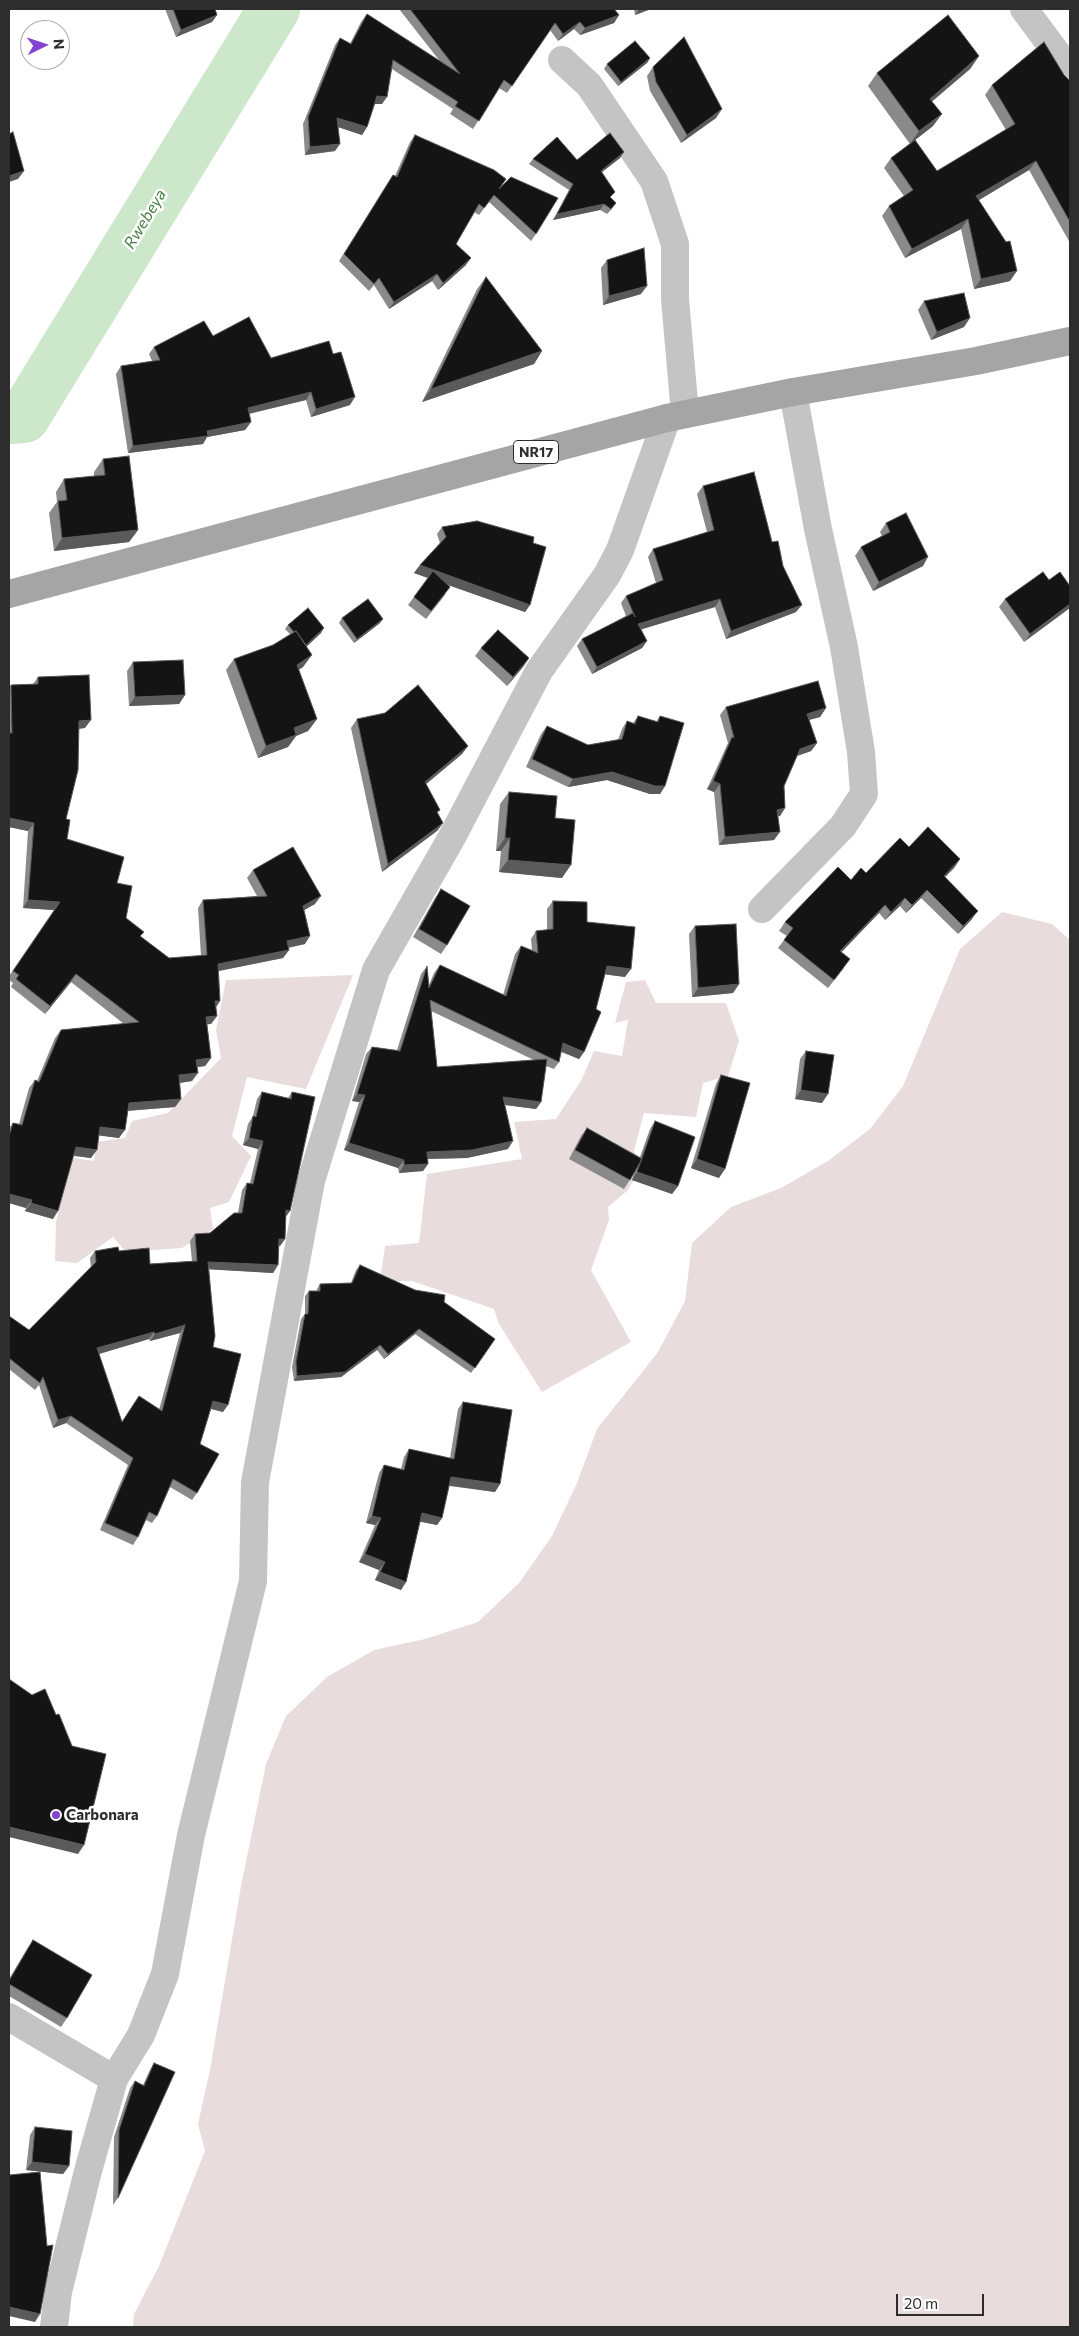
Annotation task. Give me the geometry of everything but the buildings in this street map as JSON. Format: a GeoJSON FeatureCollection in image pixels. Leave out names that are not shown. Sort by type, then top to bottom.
{"type":"FeatureCollection","features":[{"type":"Feature","properties":{"kind":"main road","name":"NR17"},"geometry":{"type":"LineString","coordinates":[[9,594],[676,416],[793,392],[976,361],[1070,341]]}},
{"type":"Feature","properties":{"kind":"street"},"geometry":{"type":"LineString","coordinates":[[1024,9],[1056,52],[1070,77]]}},
{"type":"Feature","properties":{"kind":"street"},"geometry":{"type":"LineString","coordinates":[[54,2327],[60,2283],[88,2171],[114,2079],[141,2034],[165,1974],[191,1835],[253,1581],[255,1482],[310,1181],[376,970],[452,837],[539,671],[607,576],[620,550],[676,416],[675,244],[654,180],[589,85],[562,60]]}},
{"type":"Feature","properties":{"kind":"street"},"geometry":{"type":"LineString","coordinates":[[762,909],[843,826],[864,794],[861,752],[844,647],[818,529],[793,392]]}},
{"type":"Feature","properties":{"kind":"street"},"geometry":{"type":"LineString","coordinates":[[9,2017],[114,2079]]}},
{"type":"Feature","properties":{"kind":"shaded area"},"geometry":{"type":"Polygon","coordinates":[[[1002,912],[1052,924],[1070,940],[1070,2327],[133,2327],[134,2314],[159,2266],[205,2151],[198,2124],[210,2070],[241,1886],[266,1764],[286,1716],[327,1677],[374,1650],[425,1639],[478,1622],[519,1583],[552,1536],[577,1483],[597,1429],[658,1352],[685,1301],[692,1243],[731,1207],[781,1188],[828,1161],[870,1129],[903,1086],[960,949],[1002,912]]]}},
{"type":"Feature","properties":{"kind":"shaded area"},"geometry":{"type":"Polygon","coordinates":[[[353,975],[306,1089],[247,1077],[232,1136],[251,1156],[229,1202],[210,1208],[213,1229],[182,1248],[126,1252],[113,1237],[77,1263],[55,1261],[56,1222],[68,1171],[68,1157],[94,1161],[96,1142],[125,1138],[132,1121],[168,1113],[221,1058],[216,1030],[226,980],[353,975]]]}},
{"type":"Feature","properties":{"kind":"shaded area"},"geometry":{"type":"Polygon","coordinates":[[[645,980],[656,1003],[726,1003],[739,1041],[728,1076],[703,1083],[696,1117],[644,1113],[634,1151],[640,1168],[628,1190],[608,1207],[609,1220],[591,1270],[631,1342],[542,1392],[499,1324],[494,1309],[412,1281],[380,1281],[385,1246],[419,1243],[427,1174],[522,1159],[514,1122],[556,1119],[582,1079],[594,1051],[622,1056],[628,1020],[615,1023],[626,982],[645,980]]]}},
{"type":"Feature","properties":{"kind":"waterway","name":"Rwebeya"},"geometry":{"type":"LineString","coordinates":[[9,418],[24,417],[274,9]]}},
{"type":"Feature","properties":{"kind":"place","name":"Carbonara"},"geometry":{"type":"Point","coordinates":[56,1815]}}]}
